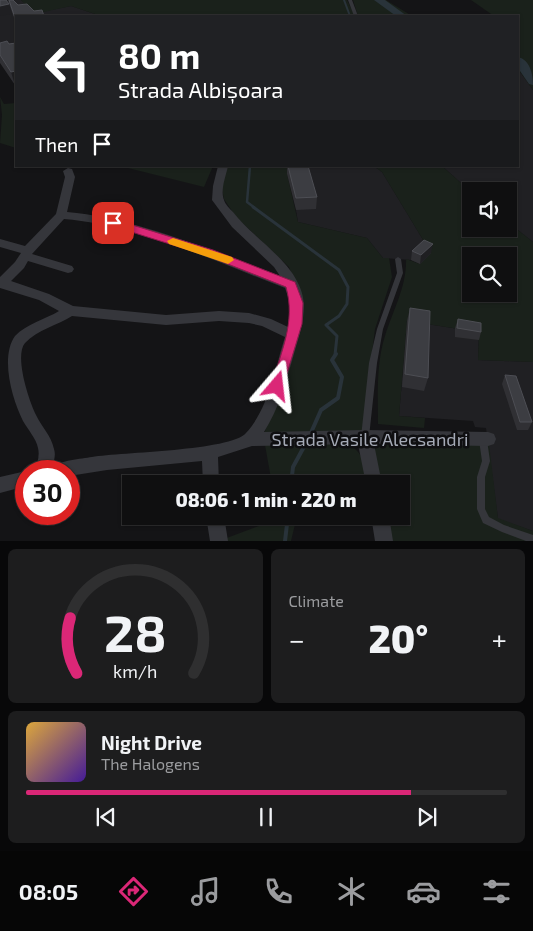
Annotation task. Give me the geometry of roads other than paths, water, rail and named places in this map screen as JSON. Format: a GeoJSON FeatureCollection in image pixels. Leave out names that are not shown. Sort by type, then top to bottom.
{"type":"FeatureCollection","features":[{"type":"Feature","properties":{"kind":"street","name":"Strada Vasile Alecsandri"},"geometry":{"type":"LineString","coordinates":[[223,167],[218,186],[218,200],[236,224],[279,264],[291,285],[297,313],[267,415],[251,439]]}},
{"type":"Feature","properties":{"kind":"street"},"geometry":{"type":"LineString","coordinates":[[68,170],[70,177],[60,214],[27,253],[20,265],[1,283],[44,298],[70,311],[166,320],[219,316],[249,318],[266,322],[292,335]]}},
{"type":"Feature","properties":{"kind":"street"},"geometry":{"type":"LineString","coordinates":[[60,214],[120,224],[209,253],[291,285]]}},
{"type":"Feature","properties":{"kind":"street"},"geometry":{"type":"LineString","coordinates":[[0,243],[68,268]]}},
{"type":"Feature","properties":{"kind":"street"},"geometry":{"type":"LineString","coordinates":[[45,460],[46,450],[44,440],[28,415],[15,371],[13,353],[16,345],[24,336],[70,311]]}},
{"type":"Feature","properties":{"kind":"street","name":"Strada Vasile Alecsandri"},"geometry":{"type":"LineString","coordinates":[[80,467],[112,462],[210,454],[235,447],[251,439],[365,437],[485,439]]}},
{"type":"Feature","properties":{"kind":"street"},"geometry":{"type":"LineString","coordinates":[[365,437],[372,475]]}},
{"type":"Feature","properties":{"kind":"street"},"geometry":{"type":"LineString","coordinates":[[210,454],[211,475]]}},
{"type":"Feature","properties":{"kind":"street"},"geometry":{"type":"LineString","coordinates":[[0,485],[15,481]]}},
{"type":"Feature","properties":{"kind":"street"},"geometry":{"type":"LineString","coordinates":[[217,525],[220,541]]}},
{"type":"Feature","properties":{"kind":"street"},"geometry":{"type":"LineString","coordinates":[[381,525],[384,541]]}},
{"type":"Feature","properties":{"kind":"lane"},"geometry":{"type":"LineString","coordinates":[[350,0],[356,15]]}},
{"type":"Feature","properties":{"kind":"lane"},"geometry":{"type":"LineString","coordinates":[[365,437],[373,363],[380,329],[400,273],[398,259]]}},
{"type":"Feature","properties":{"kind":"lane"},"geometry":{"type":"LineString","coordinates":[[485,439],[486,461],[481,477],[481,509],[486,520],[502,528],[533,538]]}},
{"type":"Feature","properties":{"kind":"waterway"},"geometry":{"type":"LineString","coordinates":[[344,0],[350,15]]}},
{"type":"Feature","properties":{"kind":"waterway"},"geometry":{"type":"LineString","coordinates":[[379,0],[401,15]]}},
{"type":"Feature","properties":{"kind":"waterway"},"geometry":{"type":"LineString","coordinates":[[519,61],[533,81]]}},
{"type":"Feature","properties":{"kind":"waterway"},"geometry":{"type":"LineString","coordinates":[[250,167],[247,202],[255,208]]}},
{"type":"Feature","properties":{"kind":"waterway"},"geometry":{"type":"LineString","coordinates":[[253,207],[339,270],[348,287],[347,304],[339,316],[326,325],[337,336],[335,355]]}},
{"type":"Feature","properties":{"kind":"waterway"},"geometry":{"type":"LineString","coordinates":[[310,435],[321,410],[338,398],[342,377],[332,360],[336,354]]}},
{"type":"Feature","properties":{"kind":"waterway"},"geometry":{"type":"LineString","coordinates":[[292,475],[293,467],[306,443]]}},
{"type":"Feature","properties":{"kind":"waterway"},"geometry":{"type":"LineString","coordinates":[[285,541],[287,525]]}}]}
